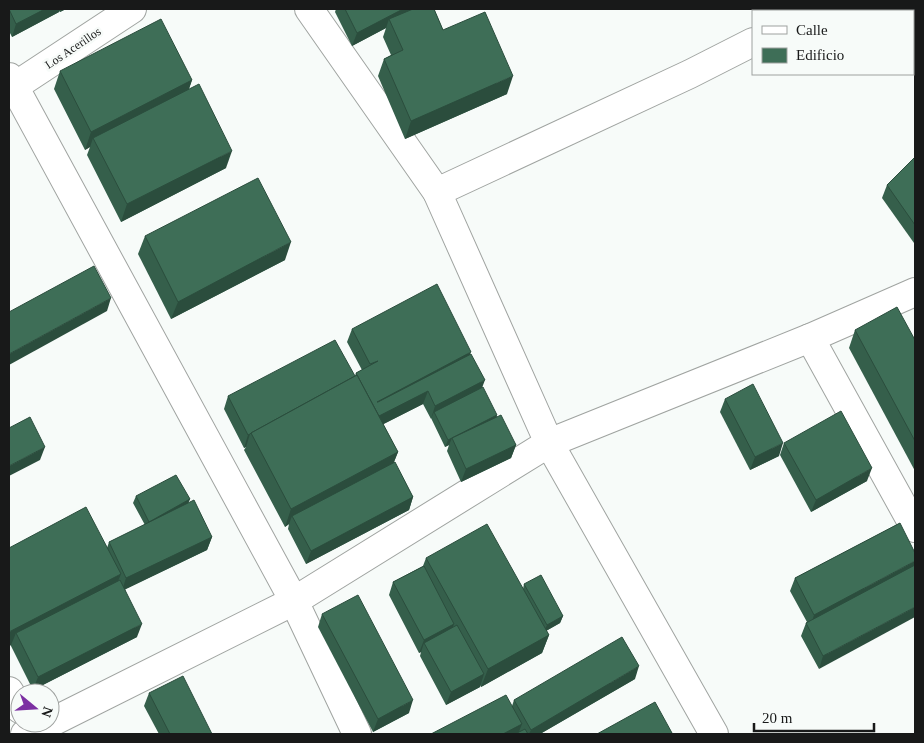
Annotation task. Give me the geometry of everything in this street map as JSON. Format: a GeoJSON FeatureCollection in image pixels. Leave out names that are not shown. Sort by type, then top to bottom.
{"type":"FeatureCollection","features":[{"type":"Feature","properties":{"kind":"street","name":"Los Acerillos"},"geometry":{"type":"LineString","coordinates":[[10,85],[132,9]]}},
{"type":"Feature","properties":{"kind":"street"},"geometry":{"type":"LineString","coordinates":[[309,9],[437,192],[549,443],[714,734]]}},
{"type":"Feature","properties":{"kind":"street"},"geometry":{"type":"LineString","coordinates":[[437,192],[690,74],[752,43]]}},
{"type":"Feature","properties":{"kind":"street"},"geometry":{"type":"LineString","coordinates":[[10,85],[294,601],[357,734]]}},
{"type":"Feature","properties":{"kind":"street"},"geometry":{"type":"LineString","coordinates":[[60,713],[294,601],[549,443],[810,338],[915,292]]}},
{"type":"Feature","properties":{"kind":"street"},"geometry":{"type":"LineString","coordinates":[[810,338],[915,528]]}},
{"type":"Feature","properties":{"kind":"building"},"geometry":{"type":"Polygon","coordinates":[[[9,9],[45,9],[16,24],[9,9]]]}},
{"type":"Feature","properties":{"kind":"building"},"geometry":{"type":"Polygon","coordinates":[[[345,9],[403,9],[357,33],[345,9]]]}},
{"type":"Feature","properties":{"kind":"building"},"geometry":{"type":"Polygon","coordinates":[[[413,9],[434,9],[443,30],[485,12],[513,76],[411,121],[384,59],[403,50],[389,19],[413,9]]]}},
{"type":"Feature","properties":{"kind":"building"},"geometry":{"type":"Polygon","coordinates":[[[161,19],[192,80],[91,132],[60,71],[161,19]]]}},
{"type":"Feature","properties":{"kind":"building"},"geometry":{"type":"Polygon","coordinates":[[[199,84],[232,151],[127,204],[93,138],[199,84]]]}},
{"type":"Feature","properties":{"kind":"building"},"geometry":{"type":"Polygon","coordinates":[[[915,157],[915,225],[887,185],[915,157]]]}},
{"type":"Feature","properties":{"kind":"building"},"geometry":{"type":"Polygon","coordinates":[[[258,178],[291,242],[178,302],[145,236],[258,178]]]}},
{"type":"Feature","properties":{"kind":"building"},"geometry":{"type":"Polygon","coordinates":[[[94,266],[111,298],[9,354],[9,312],[94,266]]]}},
{"type":"Feature","properties":{"kind":"building"},"geometry":{"type":"Polygon","coordinates":[[[437,284],[471,352],[377,402],[471,354],[485,380],[435,406],[428,391],[379,416],[356,373],[378,361],[370,364],[352,329],[437,284]]]}},
{"type":"Feature","properties":{"kind":"building"},"geometry":{"type":"Polygon","coordinates":[[[897,307],[915,340],[915,441],[855,330],[897,307]]]}},
{"type":"Feature","properties":{"kind":"building"},"geometry":{"type":"Polygon","coordinates":[[[335,340],[355,376],[248,435],[228,396],[335,340]]]}},
{"type":"Feature","properties":{"kind":"building"},"geometry":{"type":"Polygon","coordinates":[[[357,375],[398,452],[291,509],[251,433],[357,375]]]}},
{"type":"Feature","properties":{"kind":"building"},"geometry":{"type":"Polygon","coordinates":[[[753,384],[783,443],[755,457],[725,399],[753,384]]]}},
{"type":"Feature","properties":{"kind":"building"},"geometry":{"type":"Polygon","coordinates":[[[483,387],[497,415],[448,440],[434,412],[483,387]]]}},
{"type":"Feature","properties":{"kind":"building"},"geometry":{"type":"Polygon","coordinates":[[[841,411],[872,468],[816,500],[784,443],[841,411]]]}},
{"type":"Feature","properties":{"kind":"building"},"geometry":{"type":"Polygon","coordinates":[[[501,415],[516,445],[466,469],[452,438],[501,415]]]}},
{"type":"Feature","properties":{"kind":"building"},"geometry":{"type":"Polygon","coordinates":[[[30,417],[45,447],[9,466],[9,428],[30,417]]]}},
{"type":"Feature","properties":{"kind":"building"},"geometry":{"type":"Polygon","coordinates":[[[395,462],[413,497],[311,551],[292,516],[395,462]]]}},
{"type":"Feature","properties":{"kind":"building"},"geometry":{"type":"Polygon","coordinates":[[[176,475],[190,499],[149,522],[136,496],[176,475]]]}},
{"type":"Feature","properties":{"kind":"building"},"geometry":{"type":"Polygon","coordinates":[[[194,500],[212,537],[126,578],[109,542],[194,500]]]}},
{"type":"Feature","properties":{"kind":"building"},"geometry":{"type":"Polygon","coordinates":[[[86,507],[121,574],[9,632],[9,548],[86,507]]]}},
{"type":"Feature","properties":{"kind":"building"},"geometry":{"type":"Polygon","coordinates":[[[900,523],[915,553],[915,561],[814,615],[795,578],[900,523]]]}},
{"type":"Feature","properties":{"kind":"building"},"geometry":{"type":"Polygon","coordinates":[[[487,524],[549,635],[488,669],[426,558],[487,524]]]}},
{"type":"Feature","properties":{"kind":"building"},"geometry":{"type":"Polygon","coordinates":[[[915,565],[915,607],[823,656],[806,623],[915,565]]]}},
{"type":"Feature","properties":{"kind":"building"},"geometry":{"type":"Polygon","coordinates":[[[424,566],[454,624],[424,640],[393,582],[424,566]]]}},
{"type":"Feature","properties":{"kind":"building"},"geometry":{"type":"Polygon","coordinates":[[[541,575],[563,616],[547,625],[524,584],[541,575]]]}},
{"type":"Feature","properties":{"kind":"building"},"geometry":{"type":"Polygon","coordinates":[[[120,580],[142,624],[38,677],[16,633],[120,580]]]}},
{"type":"Feature","properties":{"kind":"building"},"geometry":{"type":"Polygon","coordinates":[[[358,595],[413,700],[378,719],[322,614],[358,595]]]}},
{"type":"Feature","properties":{"kind":"building"},"geometry":{"type":"Polygon","coordinates":[[[457,625],[484,674],[451,692],[424,643],[457,625]]]}},
{"type":"Feature","properties":{"kind":"building"},"geometry":{"type":"Polygon","coordinates":[[[622,637],[639,666],[531,730],[514,700],[622,637]]]}},
{"type":"Feature","properties":{"kind":"building"},"geometry":{"type":"Polygon","coordinates":[[[183,676],[212,734],[170,734],[149,693],[183,676]]]}},
{"type":"Feature","properties":{"kind":"building"},"geometry":{"type":"Polygon","coordinates":[[[506,695],[522,724],[503,734],[431,734],[506,695]]]}},
{"type":"Feature","properties":{"kind":"building"},"geometry":{"type":"Polygon","coordinates":[[[655,702],[672,733],[597,734],[655,702]]]}},
{"type":"Feature","properties":{"kind":"building"},"geometry":{"type":"Polygon","coordinates":[[[525,729],[528,734],[515,734],[525,729]]]}}]}
